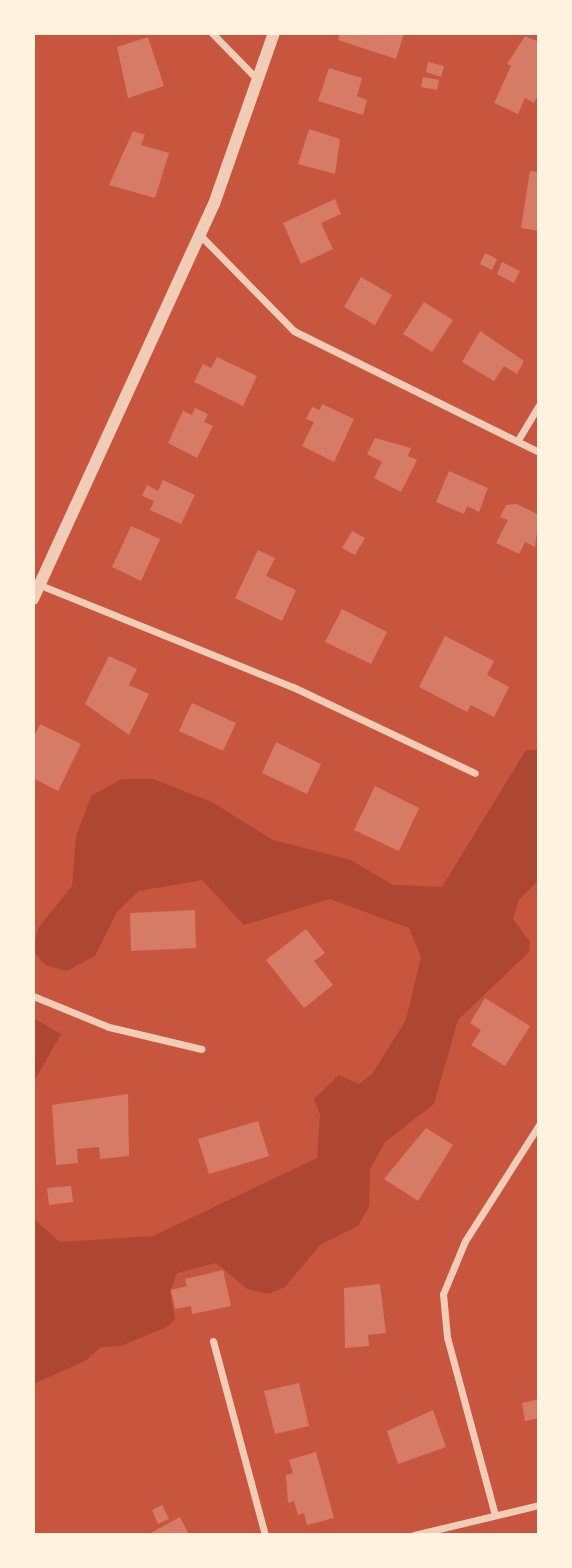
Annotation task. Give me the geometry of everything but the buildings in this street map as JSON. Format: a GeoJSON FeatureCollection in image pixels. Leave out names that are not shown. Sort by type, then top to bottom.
{"type":"FeatureCollection","features":[{"type":"Feature","properties":{"kind":"street"},"geometry":{"type":"LineString","coordinates":[[212,33],[258,80]]}},
{"type":"Feature","properties":{"kind":"street"},"geometry":{"type":"LineString","coordinates":[[33,599],[200,235],[274,33]]}},
{"type":"Feature","properties":{"kind":"street"},"geometry":{"type":"LineString","coordinates":[[200,235],[294,331],[539,452]]}},
{"type":"Feature","properties":{"kind":"street"},"geometry":{"type":"LineString","coordinates":[[518,440],[539,405]]}},
{"type":"Feature","properties":{"kind":"street"},"geometry":{"type":"LineString","coordinates":[[40,585],[293,687],[475,773]]}},
{"type":"Feature","properties":{"kind":"street"},"geometry":{"type":"LineString","coordinates":[[33,996],[109,1027],[201,1049]]}},
{"type":"Feature","properties":{"kind":"street"},"geometry":{"type":"LineString","coordinates":[[495,1515],[447,1338],[443,1294],[465,1241],[539,1125]]}},
{"type":"Feature","properties":{"kind":"street"},"geometry":{"type":"LineString","coordinates":[[213,1341],[265,1535]]}},
{"type":"Feature","properties":{"kind":"street"},"geometry":{"type":"LineString","coordinates":[[414,1535],[539,1505]]}},
{"type":"Feature","properties":{"kind":"shaded area"},"geometry":{"type":"Polygon","coordinates":[[[526,750],[539,750],[539,880],[519,900],[513,919],[530,942],[529,952],[458,1020],[434,1104],[385,1142],[370,1169],[369,1207],[358,1226],[320,1245],[285,1287],[268,1294],[247,1289],[216,1263],[177,1273],[170,1291],[175,1319],[167,1327],[121,1346],[101,1347],[85,1361],[33,1384],[33,1218],[60,1242],[153,1236],[317,1158],[320,1114],[314,1099],[339,1075],[359,1084],[372,1074],[406,1020],[421,957],[409,928],[330,899],[244,925],[202,880],[139,891],[117,912],[95,956],[67,971],[45,965],[33,950],[38,928],[72,886],[76,836],[91,796],[122,779],[153,779],[212,802],[273,840],[351,860],[393,885],[442,887],[526,750]]]}},
{"type":"Feature","properties":{"kind":"shaded area"},"geometry":{"type":"Polygon","coordinates":[[[33,1018],[61,1034],[33,1083],[33,1018]]]}}]}
